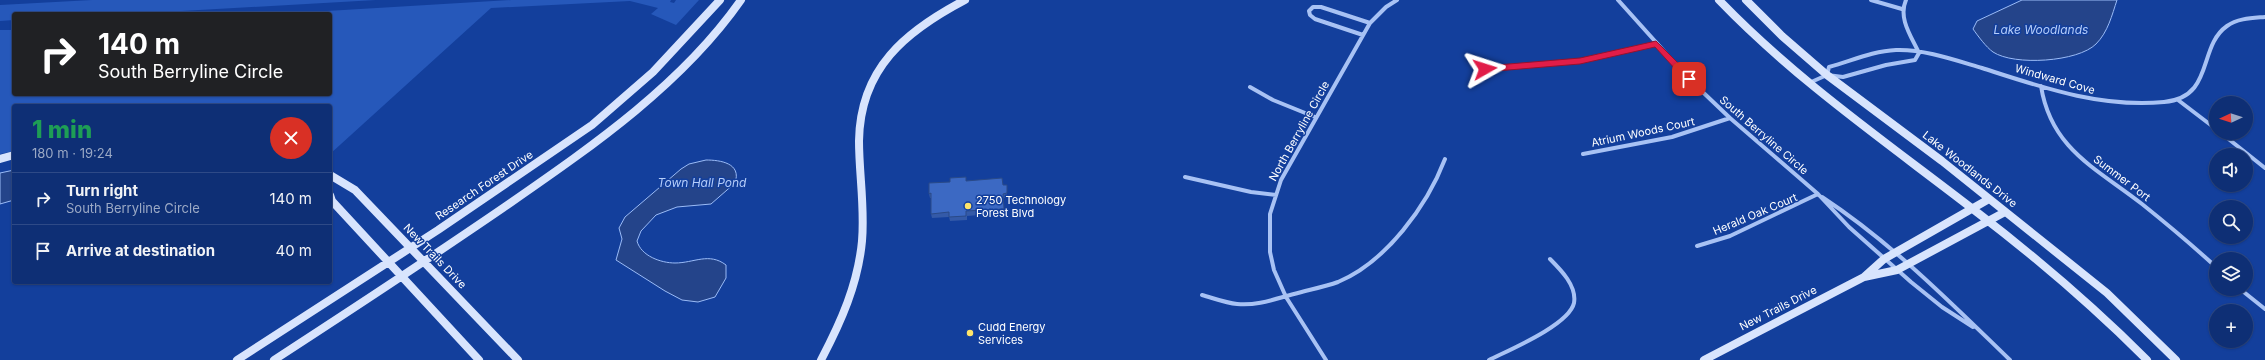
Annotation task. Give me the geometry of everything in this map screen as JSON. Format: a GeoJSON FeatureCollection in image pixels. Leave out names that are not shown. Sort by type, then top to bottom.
{"type":"FeatureCollection","features":[{"type":"Feature","properties":{"kind":"main road","name":"Research Forest Drive"},"geometry":{"type":"LineString","coordinates":[[237,360],[390,263],[555,152],[609,111],[689,37],[720,0]]}},
{"type":"Feature","properties":{"kind":"main road"},"geometry":{"type":"LineString","coordinates":[[274,360],[402,277],[568,164],[625,120],[706,43],[742,0]]}},
{"type":"Feature","properties":{"kind":"main road"},"geometry":{"type":"LineString","coordinates":[[821,360],[846,309],[860,264],[862,239],[859,140],[861,116],[872,80],[892,51],[906,37],[924,22],[965,0]]}},
{"type":"Feature","properties":{"kind":"main road"},"geometry":{"type":"LineString","coordinates":[[1719,0],[1808,84],[1855,122],[1989,222],[2085,300],[2147,360]]}},
{"type":"Feature","properties":{"kind":"main road","name":"Lake Woodlands Drive"},"geometry":{"type":"LineString","coordinates":[[1746,0],[1782,36],[1827,75],[1989,199],[2107,293],[2176,360]]}},
{"type":"Feature","properties":{"kind":"main road"},"geometry":{"type":"LineString","coordinates":[[0,159],[12,156]]}},
{"type":"Feature","properties":{"kind":"main road","name":"New Trails Drive"},"geometry":{"type":"LineString","coordinates":[[332,176],[355,190],[518,360]]}},
{"type":"Feature","properties":{"kind":"main road","name":"New Trails Drive"},"geometry":{"type":"LineString","coordinates":[[1864,278],[1884,259],[1989,199]]}},
{"type":"Feature","properties":{"kind":"main road"},"geometry":{"type":"LineString","coordinates":[[332,201],[479,360]]}},
{"type":"Feature","properties":{"kind":"main road","name":"New Trails Drive"},"geometry":{"type":"LineString","coordinates":[[1704,360],[1864,278],[1897,270],[1910,264],[2005,212]]}},
{"type":"Feature","properties":{"kind":"street"},"geometry":{"type":"LineString","coordinates":[[1363,35],[1315,18],[1310,15],[1309,11],[1313,7],[1321,7],[1370,23],[1386,7],[1397,0]]}},
{"type":"Feature","properties":{"kind":"street","name":"South Berryline Circle"},"geometry":{"type":"LineString","coordinates":[[1618,0],[1656,44],[1730,118],[1818,194],[1858,221],[1910,264],[1951,302],[1973,327],[2010,360]]}},
{"type":"Feature","properties":{"kind":"street"},"geometry":{"type":"LineString","coordinates":[[1871,0],[1902,9]]}},
{"type":"Feature","properties":{"kind":"street"},"geometry":{"type":"LineString","coordinates":[[1827,75],[1843,78],[1886,65],[1915,60],[1919,53],[1904,21],[1902,9],[1906,0]]}},
{"type":"Feature","properties":{"kind":"street"},"geometry":{"type":"LineString","coordinates":[[2209,124],[2178,100],[2200,82],[2206,72],[2211,51],[2220,32],[2236,22],[2265,17]]}},
{"type":"Feature","properties":{"kind":"street","name":"North Berryline Circle"},"geometry":{"type":"LineString","coordinates":[[1326,360],[1286,297],[1274,270],[1270,252],[1270,214],[1280,180],[1370,23]]}},
{"type":"Feature","properties":{"kind":"street"},"geometry":{"type":"LineString","coordinates":[[1485,69],[1580,61],[1656,44]]}},
{"type":"Feature","properties":{"kind":"street","name":"Windward Cove"},"geometry":{"type":"LineString","coordinates":[[1808,84],[1827,75],[1829,67],[1872,55],[1902,50],[1970,63],[2074,96],[2115,103],[2133,104],[2178,100]]}},
{"type":"Feature","properties":{"kind":"street","name":"Summer Port"},"geometry":{"type":"LineString","coordinates":[[2041,86],[2042,105],[2048,117],[2074,152],[2141,203],[2209,261]]}},
{"type":"Feature","properties":{"kind":"street"},"geometry":{"type":"LineString","coordinates":[[1250,88],[1273,100],[1315,117]]}},
{"type":"Feature","properties":{"kind":"street","name":"Atrium Woods Court"},"geometry":{"type":"LineString","coordinates":[[1583,154],[1672,137],[1730,118]]}},
{"type":"Feature","properties":{"kind":"street"},"geometry":{"type":"LineString","coordinates":[[2230,140],[2265,168]]}},
{"type":"Feature","properties":{"kind":"street"},"geometry":{"type":"LineString","coordinates":[[1202,295],[1236,304],[1258,304],[1336,282],[1373,262],[1394,241],[1436,182],[1445,159]]}},
{"type":"Feature","properties":{"kind":"street"},"geometry":{"type":"LineString","coordinates":[[1186,177],[1251,192],[1276,195]]}},
{"type":"Feature","properties":{"kind":"street","name":"South Berryline Circle"},"geometry":{"type":"LineString","coordinates":[[1818,194],[1835,214],[1884,259],[1942,307],[1973,327]]}},
{"type":"Feature","properties":{"kind":"street","name":"Herald Oak Court"},"geometry":{"type":"LineString","coordinates":[[1697,246],[1730,236],[1818,194]]}},
{"type":"Feature","properties":{"kind":"street"},"geometry":{"type":"LineString","coordinates":[[1489,360],[1560,322],[1572,310],[1574,299],[1572,287],[1565,274],[1550,259]]}},
{"type":"Feature","properties":{"kind":"street"},"geometry":{"type":"LineString","coordinates":[[2249,296],[2265,309]]}},
{"type":"Feature","properties":{"kind":"shaded area"},"geometry":{"type":"Polygon","coordinates":[[[92,0],[376,0],[164,12],[12,12],[12,20],[0,21],[0,5],[92,0]]]}},
{"type":"Feature","properties":{"kind":"shaded area"},"geometry":{"type":"Polygon","coordinates":[[[512,0],[671,0],[670,2],[674,3],[676,0],[699,0],[676,25],[651,14],[658,8],[630,1],[491,8],[332,152],[332,104],[12,104],[12,151],[0,154],[0,30],[12,30],[12,96],[332,96],[332,12],[311,12],[512,0]]]}},
{"type":"Feature","properties":{"kind":"water","name":"Lake Woodlands"},"geometry":{"type":"Polygon","coordinates":[[[2022,0],[2117,0],[2104,34],[2096,44],[2075,55],[2046,60],[2030,60],[2015,59],[1993,52],[1973,29],[1977,21],[2022,0]]]}},
{"type":"Feature","properties":{"kind":"water","name":"Town Hall Pond"},"geometry":{"type":"Polygon","coordinates":[[[706,160],[723,162],[733,167],[736,176],[735,183],[711,204],[677,207],[656,215],[641,231],[637,241],[639,246],[647,255],[664,262],[682,263],[701,259],[714,259],[726,265],[726,278],[715,297],[698,302],[682,300],[616,260],[622,239],[619,228],[625,217],[681,169],[689,164],[706,160]]]}},
{"type":"Feature","properties":{"kind":"water"},"geometry":{"type":"Polygon","coordinates":[[[12,170],[12,201],[0,204],[0,173],[12,170]]]}},
{"type":"Feature","properties":{"kind":"building","name":"2750 Technology Forest Blvd"},"geometry":{"type":"Polygon","coordinates":[[[966,177],[966,181],[1002,178],[1003,185],[1007,185],[1007,193],[1003,194],[1004,209],[966,211],[966,216],[949,217],[949,212],[931,214],[931,193],[929,194],[929,183],[950,182],[950,178],[966,177]]]}},
{"type":"Feature","properties":{"kind":"place","name":"2750 Technology Forest Blvd"},"geometry":{"type":"Point","coordinates":[968,206]}},
{"type":"Feature","properties":{"kind":"place","name":"Cudd Energy Services"},"geometry":{"type":"Point","coordinates":[970,333]}},
{"type":"Feature","properties":{"kind":"route"},"geometry":{"type":"LineString","coordinates":[[1485,69],[1580,61],[1656,44],[1689,79]]}}]}
